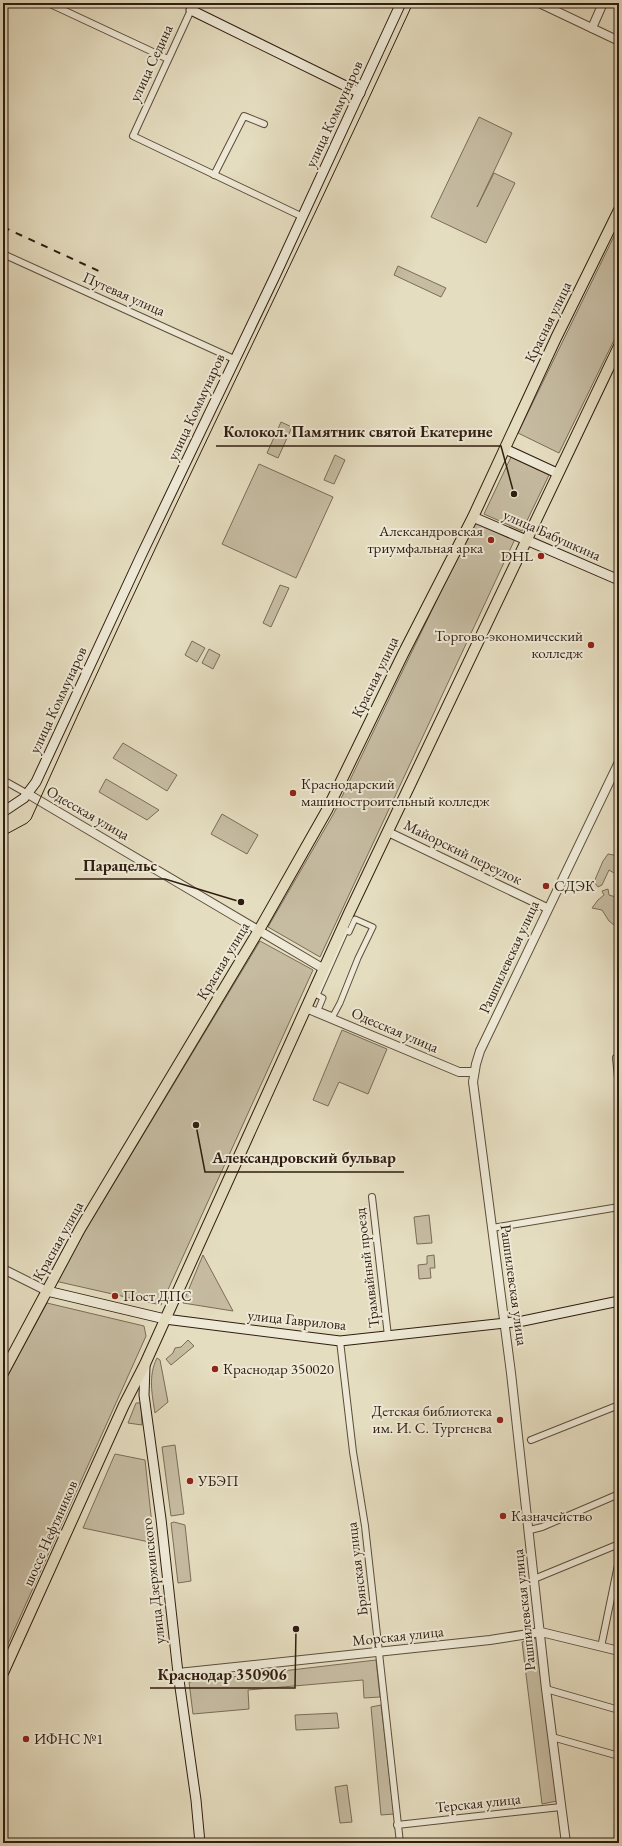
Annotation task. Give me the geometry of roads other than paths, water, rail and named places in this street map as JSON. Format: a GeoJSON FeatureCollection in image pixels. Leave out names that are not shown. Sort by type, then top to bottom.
{"type":"FeatureCollection","features":[{"type":"Feature","properties":{"kind":"main road","name":"улица Коммунаров"},"geometry":{"type":"LineString","coordinates":[[3,812],[28,794],[42,770],[234,358],[303,217],[401,3]]}},
{"type":"Feature","properties":{"kind":"main road"},"geometry":{"type":"LineString","coordinates":[[192,7],[360,92]]}},
{"type":"Feature","properties":{"kind":"main road","name":"Красная улица"},"geometry":{"type":"LineString","coordinates":[[3,1373],[80,1229],[259,930],[327,810],[403,654],[473,516],[619,210]]}},
{"type":"Feature","properties":{"kind":"main road"},"geometry":{"type":"LineString","coordinates":[[145,1364],[324,969],[557,473],[619,346]]}},
{"type":"Feature","properties":{"kind":"main road"},"geometry":{"type":"LineString","coordinates":[[505,449],[557,473]]}},
{"type":"Feature","properties":{"kind":"main road","name":"улица Бабушкина"},"geometry":{"type":"LineString","coordinates":[[473,516],[619,580]]}},
{"type":"Feature","properties":{"kind":"main road","name":"улица Гаврилова"},"geometry":{"type":"LineString","coordinates":[[47,1291],[165,1319],[340,1341],[523,1321],[619,1302]]}},
{"type":"Feature","properties":{"kind":"main road"},"geometry":{"type":"LineString","coordinates":[[144,1315],[157,1327],[158,1334]]}},
{"type":"Feature","properties":{"kind":"main road","name":"шоссе Нефтяников"},"geometry":{"type":"LineString","coordinates":[[3,1673],[124,1405],[145,1364]]}},
{"type":"Feature","properties":{"kind":"main road","name":"улица Дзержинского"},"geometry":{"type":"LineString","coordinates":[[145,1364],[143,1375],[144,1395],[161,1519],[178,1673],[200,1843]]}},
{"type":"Feature","properties":{"kind":"street"},"geometry":{"type":"LineString","coordinates":[[48,3],[168,58]]}},
{"type":"Feature","properties":{"kind":"street"},"geometry":{"type":"LineString","coordinates":[[539,3],[619,42]]}},
{"type":"Feature","properties":{"kind":"street"},"geometry":{"type":"LineString","coordinates":[[592,28],[603,3]]}},
{"type":"Feature","properties":{"kind":"street","name":"улица Седина"},"geometry":{"type":"LineString","coordinates":[[192,7],[133,136],[214,175]]}},
{"type":"Feature","properties":{"kind":"street"},"geometry":{"type":"LineString","coordinates":[[264,124],[244,116],[214,175],[303,217]]}},
{"type":"Feature","properties":{"kind":"street","name":"Путевая улица"},"geometry":{"type":"LineString","coordinates":[[3,254],[234,358]]}},
{"type":"Feature","properties":{"kind":"street","name":"Рашпилевская улица"},"geometry":{"type":"LineString","coordinates":[[566,1843],[546,1690],[530,1530],[473,1082],[474,1072],[480,1051],[548,908],[617,772],[619,762]]}},
{"type":"Feature","properties":{"kind":"street","name":"Одесская улица"},"geometry":{"type":"LineString","coordinates":[[3,780],[324,969]]}},
{"type":"Feature","properties":{"kind":"street","name":"Майорский переулок"},"geometry":{"type":"LineString","coordinates":[[388,832],[548,908]]}},
{"type":"Feature","properties":{"kind":"street"},"geometry":{"type":"LineString","coordinates":[[355,919],[373,927],[358,958],[335,1015],[333,1016],[318,1010],[323,998],[317,995],[346,930],[349,932],[355,919]]}},
{"type":"Feature","properties":{"kind":"street","name":"Одесская улица"},"geometry":{"type":"LineString","coordinates":[[306,1008],[459,1072],[474,1072]]}},
{"type":"Feature","properties":{"kind":"street"},"geometry":{"type":"LineString","coordinates":[[616,1058],[619,1087]]}},
{"type":"Feature","properties":{"kind":"street","name":"Трамвайный проезд"},"geometry":{"type":"LineString","coordinates":[[372,1197],[388,1336]]}},
{"type":"Feature","properties":{"kind":"street"},"geometry":{"type":"LineString","coordinates":[[492,1228],[619,1207]]}},
{"type":"Feature","properties":{"kind":"street","name":"улица Гаврилова"},"geometry":{"type":"LineString","coordinates":[[3,1268],[47,1291]]}},
{"type":"Feature","properties":{"kind":"street","name":"Брянская улица"},"geometry":{"type":"LineString","coordinates":[[340,1341],[365,1526],[400,1843]]}},
{"type":"Feature","properties":{"kind":"street"},"geometry":{"type":"LineString","coordinates":[[531,1440],[619,1405]]}},
{"type":"Feature","properties":{"kind":"street"},"geometry":{"type":"LineString","coordinates":[[530,1530],[542,1527],[619,1494]]}},
{"type":"Feature","properties":{"kind":"street"},"geometry":{"type":"LineString","coordinates":[[534,1579],[619,1544]]}},
{"type":"Feature","properties":{"kind":"street"},"geometry":{"type":"LineString","coordinates":[[601,1646],[619,1560]]}},
{"type":"Feature","properties":{"kind":"street","name":"Морская улица"},"geometry":{"type":"LineString","coordinates":[[178,1673],[490,1640],[541,1632],[619,1651]]}},
{"type":"Feature","properties":{"kind":"street"},"geometry":{"type":"LineString","coordinates":[[546,1690],[619,1710]]}},
{"type":"Feature","properties":{"kind":"street"},"geometry":{"type":"LineString","coordinates":[[552,1737],[619,1756]]}},
{"type":"Feature","properties":{"kind":"street","name":"Терская улица"},"geometry":{"type":"LineString","coordinates":[[397,1825],[561,1807]]}},
{"type":"Feature","properties":{"kind":"tram line"},"geometry":{"type":"LineString","coordinates":[[3,836],[27,823],[31,819],[77,716],[413,3]]}},
{"type":"Feature","properties":{"kind":"railway"},"geometry":{"type":"LineString","coordinates":[[3,227],[101,272]]}},
{"type":"Feature","properties":{"kind":"place","name":"Колокол. Памятник святой Екатерине"},"geometry":{"type":"Point","coordinates":[514,494]}},
{"type":"Feature","properties":{"kind":"place","name":"Александровская триумфальная арка"},"geometry":{"type":"Point","coordinates":[491,540]}},
{"type":"Feature","properties":{"kind":"place","name":"DHL"},"geometry":{"type":"Point","coordinates":[541,556]}},
{"type":"Feature","properties":{"kind":"place","name":"Торгово-экономический колледж"},"geometry":{"type":"Point","coordinates":[591,645]}},
{"type":"Feature","properties":{"kind":"place","name":"Краснодарский машиностроительный колледж"},"geometry":{"type":"Point","coordinates":[293,793]}},
{"type":"Feature","properties":{"kind":"place","name":"СДЭК"},"geometry":{"type":"Point","coordinates":[546,886]}},
{"type":"Feature","properties":{"kind":"place","name":"Парацельс"},"geometry":{"type":"Point","coordinates":[241,902]}},
{"type":"Feature","properties":{"kind":"place","name":"Александровский бульвар"},"geometry":{"type":"Point","coordinates":[196,1125]}},
{"type":"Feature","properties":{"kind":"place","name":"Пост ДПС"},"geometry":{"type":"Point","coordinates":[115,1296]}},
{"type":"Feature","properties":{"kind":"place","name":"Краснодар 350020"},"geometry":{"type":"Point","coordinates":[215,1369]}},
{"type":"Feature","properties":{"kind":"place","name":"Детская библиотека им. И. С. Тургенева"},"geometry":{"type":"Point","coordinates":[500,1420]}},
{"type":"Feature","properties":{"kind":"place","name":"УБЭП"},"geometry":{"type":"Point","coordinates":[190,1481]}},
{"type":"Feature","properties":{"kind":"place","name":"Казначейство"},"geometry":{"type":"Point","coordinates":[503,1516]}},
{"type":"Feature","properties":{"kind":"place","name":"Краснодар 350906"},"geometry":{"type":"Point","coordinates":[296,1629]}},
{"type":"Feature","properties":{"kind":"place","name":"ИФНС №1"},"geometry":{"type":"Point","coordinates":[26,1739]}}]}
